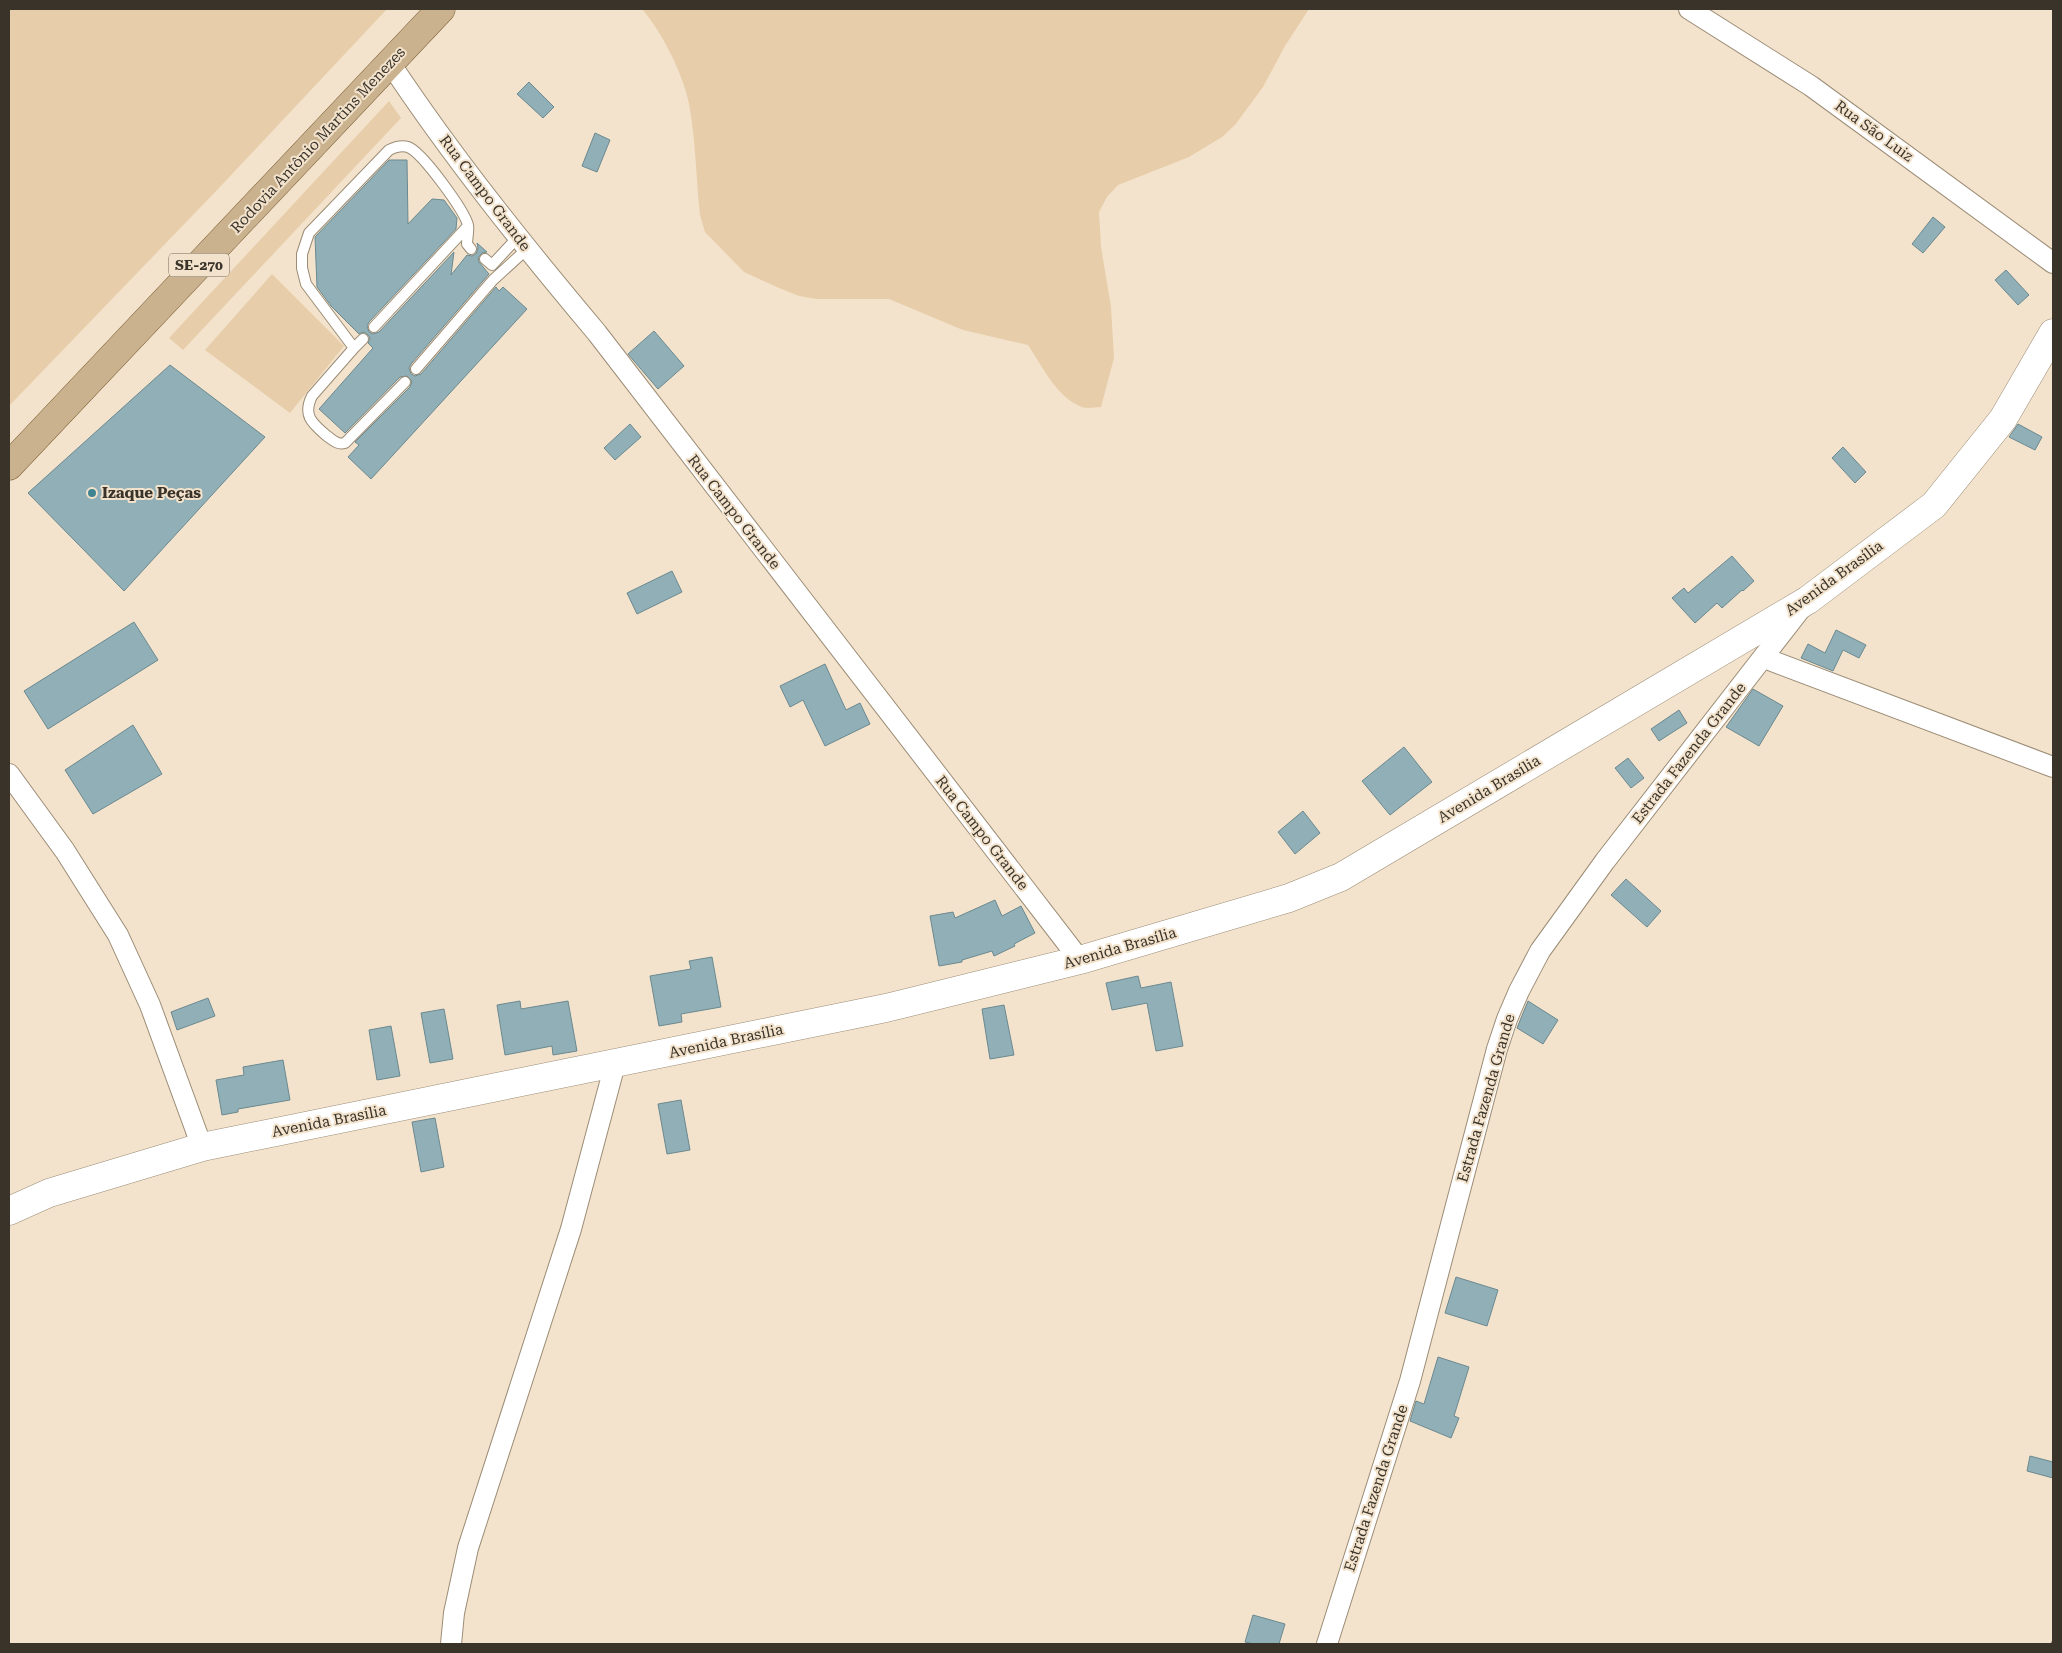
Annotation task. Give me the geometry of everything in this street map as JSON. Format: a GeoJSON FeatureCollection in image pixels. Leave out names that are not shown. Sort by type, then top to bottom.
{"type":"FeatureCollection","features":[{"type":"Feature","properties":{"kind":"main road","name":"Rodovia Antônio Martins Menezes"},"geometry":{"type":"LineString","coordinates":[[9,466],[441,9]]}},
{"type":"Feature","properties":{"kind":"main road","name":"Avenida Brasília"},"geometry":{"type":"LineString","coordinates":[[9,1211],[49,1193],[202,1147],[886,1008],[1080,960],[1289,898],[1341,877],[1808,600],[1934,505],[2003,419],[2053,333]]}},
{"type":"Feature","properties":{"kind":"street","name":"Rua São Luiz"},"geometry":{"type":"LineString","coordinates":[[1689,9],[1810,86],[2053,263]]}},
{"type":"Feature","properties":{"kind":"street","name":"Rua Campo Grande"},"geometry":{"type":"LineString","coordinates":[[390,63],[421,110],[522,243],[597,333],[1080,960]]}},
{"type":"Feature","properties":{"kind":"street","name":"Estrada Fazenda Grande"},"geometry":{"type":"LineString","coordinates":[[1326,1644],[1404,1400],[1498,1049],[1507,1019],[1519,991],[1540,951],[1605,861],[1808,600]]}},
{"type":"Feature","properties":{"kind":"street"},"geometry":{"type":"LineString","coordinates":[[1764,658],[2053,767]]}},
{"type":"Feature","properties":{"kind":"street"},"geometry":{"type":"LineString","coordinates":[[9,774],[65,851],[118,935],[150,1004],[202,1147]]}},
{"type":"Feature","properties":{"kind":"street"},"geometry":{"type":"LineString","coordinates":[[451,1644],[454,1613],[468,1548],[568,1238],[615,1064]]}},
{"type":"Feature","properties":{"kind":"lane"},"geometry":{"type":"LineString","coordinates":[[354,348],[306,284],[302,268],[302,254],[309,233],[389,150],[397,146],[409,148],[417,154],[451,195],[462,213],[468,226],[467,244],[471,248]]}},
{"type":"Feature","properties":{"kind":"lane"},"geometry":{"type":"LineString","coordinates":[[374,327],[468,226]]}},
{"type":"Feature","properties":{"kind":"lane"},"geometry":{"type":"LineString","coordinates":[[485,259],[492,265],[522,243]]}},
{"type":"Feature","properties":{"kind":"lane"},"geometry":{"type":"LineString","coordinates":[[416,370],[522,243]]}},
{"type":"Feature","properties":{"kind":"lane"},"geometry":{"type":"LineString","coordinates":[[363,339],[312,396],[308,405],[308,414],[314,425],[336,443],[348,442],[405,382]]}},
{"type":"Feature","properties":{"kind":"path"},"geometry":{"type":"LineString","coordinates":[[2052,1644],[2053,1640]]}},
{"type":"Feature","properties":{"kind":"shaded area"},"geometry":{"type":"Polygon","coordinates":[[[9,9],[387,9],[219,188],[9,406],[9,9]]]}},
{"type":"Feature","properties":{"kind":"shaded area"},"geometry":{"type":"Polygon","coordinates":[[[642,9],[1309,9],[1285,46],[1263,87],[1235,125],[1222,137],[1189,157],[1118,185],[1107,197],[1099,212],[1101,247],[1111,307],[1114,358],[1101,407],[1089,408],[1073,403],[1058,389],[1028,345],[963,330],[889,299],[817,299],[799,296],[744,272],[705,232],[700,215],[693,132],[686,92],[677,67],[664,41],[642,9]]]}},
{"type":"Feature","properties":{"kind":"shaded area"},"geometry":{"type":"Polygon","coordinates":[[[389,101],[401,118],[183,350],[169,338],[389,101]]]}},
{"type":"Feature","properties":{"kind":"shaded area"},"geometry":{"type":"Polygon","coordinates":[[[272,274],[344,346],[290,413],[205,350],[272,274]]]}},
{"type":"Feature","properties":{"kind":"building"},"geometry":{"type":"Polygon","coordinates":[[[529,82],[554,107],[543,118],[517,94],[529,82]]]}},
{"type":"Feature","properties":{"kind":"building"},"geometry":{"type":"Polygon","coordinates":[[[595,133],[610,140],[597,172],[582,166],[595,133]]]}},
{"type":"Feature","properties":{"kind":"building"},"geometry":{"type":"Polygon","coordinates":[[[389,160],[407,160],[408,224],[432,199],[444,200],[457,218],[456,229],[369,322],[367,326],[369,332],[373,334],[379,332],[454,252],[451,275],[467,255],[472,256],[476,254],[477,243],[487,252],[482,253],[478,258],[489,274],[411,364],[409,368],[411,374],[415,376],[421,374],[496,287],[499,291],[503,287],[527,309],[371,479],[348,457],[359,445],[355,442],[410,387],[412,381],[407,376],[400,377],[345,433],[319,409],[373,348],[368,343],[370,338],[368,335],[364,332],[359,334],[331,306],[317,287],[315,237],[389,160]]]}},
{"type":"Feature","properties":{"kind":"building"},"geometry":{"type":"Polygon","coordinates":[[[1933,217],[1945,227],[1923,253],[1912,244],[1933,217]]]}},
{"type":"Feature","properties":{"kind":"building"},"geometry":{"type":"Polygon","coordinates":[[[2006,270],[2029,295],[2018,305],[1995,280],[2006,270]]]}},
{"type":"Feature","properties":{"kind":"building"},"geometry":{"type":"Polygon","coordinates":[[[654,331],[684,366],[658,389],[628,354],[654,331]]]}},
{"type":"Feature","properties":{"kind":"building"},"geometry":{"type":"Polygon","coordinates":[[[170,365],[265,437],[124,591],[28,493],[170,365]]]}},
{"type":"Feature","properties":{"kind":"building"},"geometry":{"type":"Polygon","coordinates":[[[630,424],[641,437],[615,460],[604,448],[630,424]]]}},
{"type":"Feature","properties":{"kind":"building"},"geometry":{"type":"Polygon","coordinates":[[[2018,424],[2042,437],[2035,450],[2009,437],[2018,424]]]}},
{"type":"Feature","properties":{"kind":"building"},"geometry":{"type":"Polygon","coordinates":[[[1843,447],[1866,472],[1855,483],[1832,458],[1843,447]]]}},
{"type":"Feature","properties":{"kind":"building"},"geometry":{"type":"Polygon","coordinates":[[[1732,556],[1754,581],[1722,608],[1717,603],[1695,623],[1672,598],[1684,588],[1688,593],[1732,556]]]}},
{"type":"Feature","properties":{"kind":"building"},"geometry":{"type":"Polygon","coordinates":[[[672,571],[682,592],[637,614],[627,593],[672,571]]]}},
{"type":"Feature","properties":{"kind":"building"},"geometry":{"type":"Polygon","coordinates":[[[134,622],[158,660],[48,729],[24,691],[134,622]]]}},
{"type":"Feature","properties":{"kind":"building"},"geometry":{"type":"Polygon","coordinates":[[[1836,630],[1866,645],[1859,658],[1843,650],[1833,671],[1801,658],[1808,644],[1825,653],[1836,630]]]}},
{"type":"Feature","properties":{"kind":"building"},"geometry":{"type":"Polygon","coordinates":[[[825,664],[846,710],[860,703],[870,724],[825,746],[803,700],[790,707],[780,686],[825,664]]]}},
{"type":"Feature","properties":{"kind":"building"},"geometry":{"type":"Polygon","coordinates":[[[1753,689],[1783,706],[1759,746],[1726,727],[1753,689]]]}},
{"type":"Feature","properties":{"kind":"building"},"geometry":{"type":"Polygon","coordinates":[[[1679,710],[1687,723],[1659,741],[1651,729],[1679,710]]]}},
{"type":"Feature","properties":{"kind":"building"},"geometry":{"type":"Polygon","coordinates":[[[133,725],[162,774],[93,814],[65,770],[133,725]]]}},
{"type":"Feature","properties":{"kind":"building"},"geometry":{"type":"Polygon","coordinates":[[[1404,747],[1432,782],[1390,815],[1362,781],[1404,747]]]}},
{"type":"Feature","properties":{"kind":"building"},"geometry":{"type":"Polygon","coordinates":[[[1628,758],[1644,778],[1631,788],[1615,768],[1628,758]]]}},
{"type":"Feature","properties":{"kind":"building"},"geometry":{"type":"Polygon","coordinates":[[[1303,811],[1320,833],[1295,854],[1278,832],[1303,811]]]}},
{"type":"Feature","properties":{"kind":"building"},"geometry":{"type":"Polygon","coordinates":[[[1626,879],[1661,911],[1647,927],[1611,895],[1626,879]]]}},
{"type":"Feature","properties":{"kind":"building"},"geometry":{"type":"Polygon","coordinates":[[[995,900],[1002,916],[1021,906],[1035,933],[1014,944],[1015,946],[994,956],[992,951],[962,960],[962,962],[939,966],[930,916],[953,912],[955,918],[995,900]]]}},
{"type":"Feature","properties":{"kind":"building"},"geometry":{"type":"Polygon","coordinates":[[[712,957],[721,1007],[681,1014],[682,1022],[659,1026],[650,976],[691,969],[689,961],[712,957]]]}},
{"type":"Feature","properties":{"kind":"building"},"geometry":{"type":"Polygon","coordinates":[[[1138,976],[1141,988],[1171,982],[1183,1046],[1156,1051],[1147,1003],[1112,1010],[1106,983],[1138,976]]]}},
{"type":"Feature","properties":{"kind":"building"},"geometry":{"type":"Polygon","coordinates":[[[208,998],[215,1016],[177,1030],[171,1012],[208,998]]]}},
{"type":"Feature","properties":{"kind":"building"},"geometry":{"type":"Polygon","coordinates":[[[520,1001],[521,1009],[568,1001],[577,1051],[553,1055],[552,1046],[505,1055],[497,1005],[520,1001]]]}},
{"type":"Feature","properties":{"kind":"building"},"geometry":{"type":"Polygon","coordinates":[[[1528,1001],[1558,1020],[1543,1044],[1517,1028],[1528,1001]]]}},
{"type":"Feature","properties":{"kind":"building"},"geometry":{"type":"Polygon","coordinates":[[[1004,1005],[1014,1055],[990,1059],[982,1009],[1004,1005]]]}},
{"type":"Feature","properties":{"kind":"building"},"geometry":{"type":"Polygon","coordinates":[[[444,1009],[453,1059],[430,1063],[421,1013],[444,1009]]]}},
{"type":"Feature","properties":{"kind":"building"},"geometry":{"type":"Polygon","coordinates":[[[391,1026],[400,1076],[377,1080],[369,1030],[391,1026]]]}},
{"type":"Feature","properties":{"kind":"building"},"geometry":{"type":"Polygon","coordinates":[[[283,1060],[290,1100],[238,1109],[238,1112],[222,1115],[216,1080],[244,1075],[243,1067],[283,1060]]]}},
{"type":"Feature","properties":{"kind":"building"},"geometry":{"type":"Polygon","coordinates":[[[681,1100],[690,1150],[667,1154],[658,1104],[681,1100]]]}},
{"type":"Feature","properties":{"kind":"building"},"geometry":{"type":"Polygon","coordinates":[[[435,1118],[444,1167],[421,1172],[412,1122],[435,1118]]]}},
{"type":"Feature","properties":{"kind":"building"},"geometry":{"type":"Polygon","coordinates":[[[1456,1277],[1498,1290],[1487,1326],[1445,1313],[1456,1277]]]}},
{"type":"Feature","properties":{"kind":"building"},"geometry":{"type":"Polygon","coordinates":[[[1438,1357],[1469,1367],[1454,1416],[1459,1418],[1451,1438],[1410,1421],[1416,1401],[1424,1404],[1438,1357]]]}},
{"type":"Feature","properties":{"kind":"building"},"geometry":{"type":"Polygon","coordinates":[[[2030,1456],[2053,1462],[2053,1478],[2027,1471],[2030,1456]]]}},
{"type":"Feature","properties":{"kind":"building"},"geometry":{"type":"Polygon","coordinates":[[[1253,1615],[1285,1624],[1279,1644],[1245,1642],[1253,1615]]]}},
{"type":"Feature","properties":{"kind":"place","name":"Izaque Peças"},"geometry":{"type":"Point","coordinates":[92,493]}}]}
